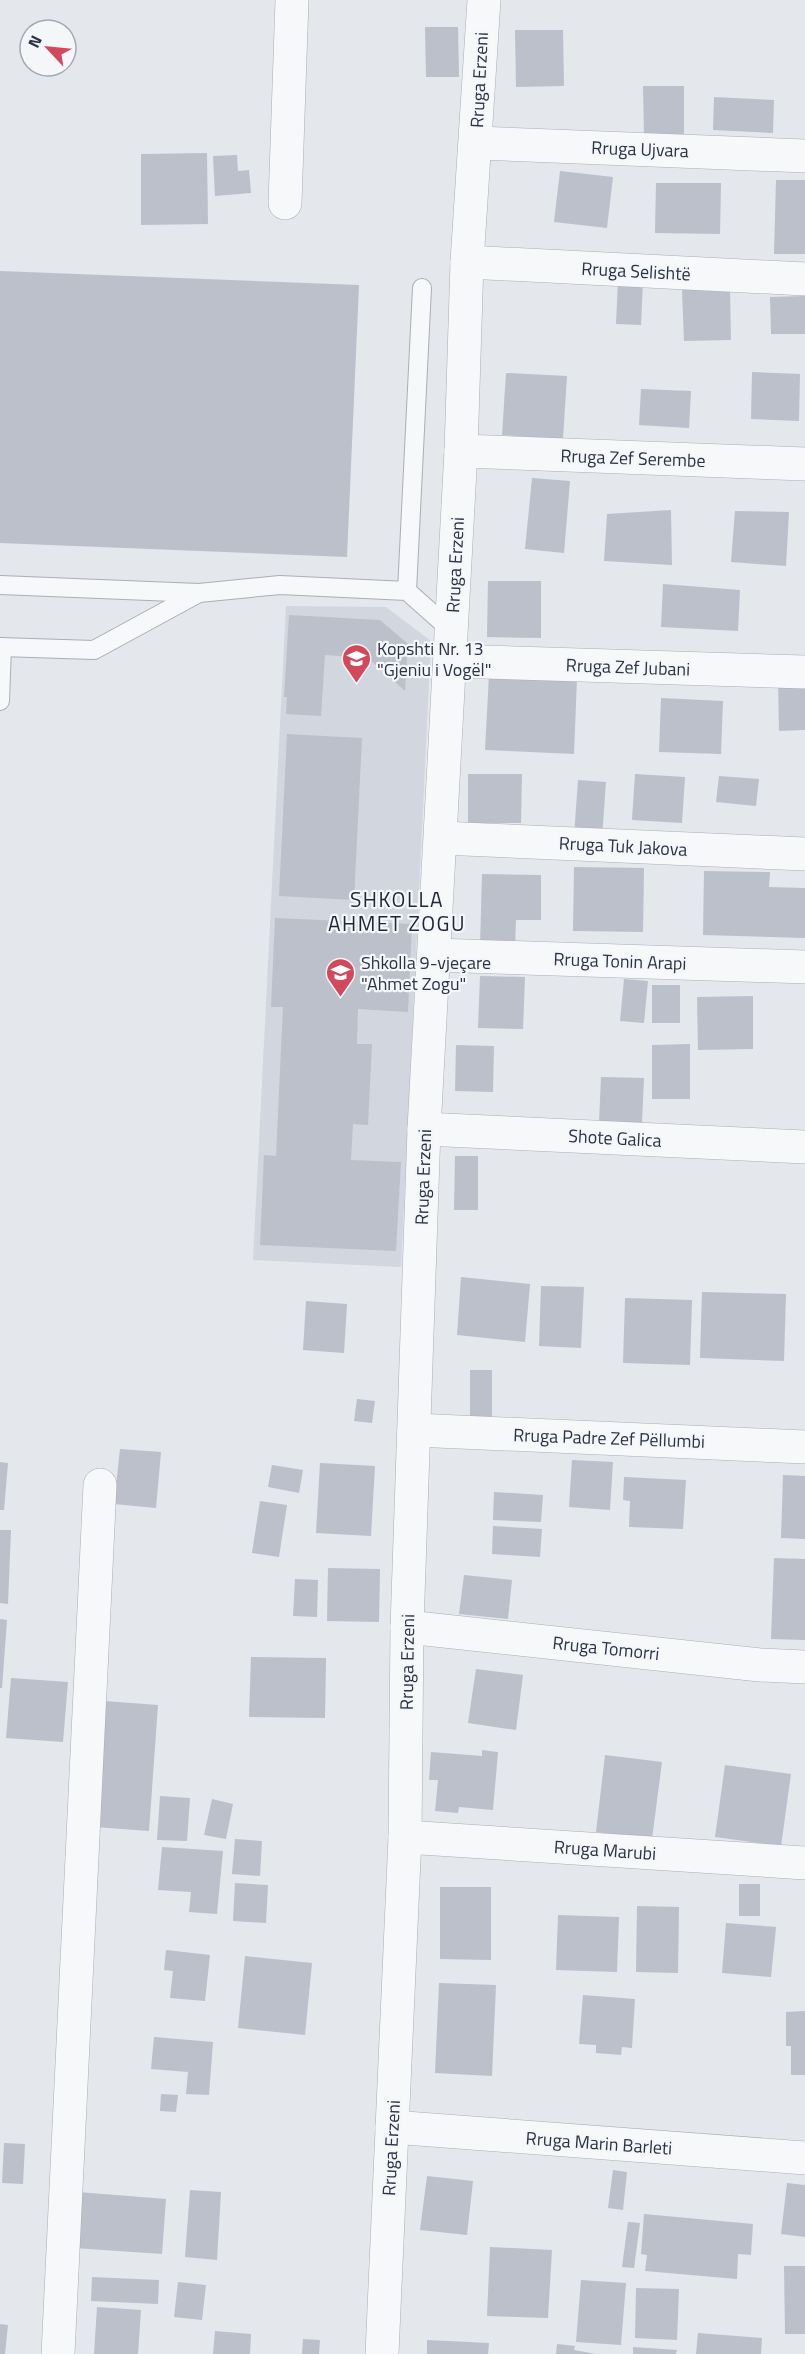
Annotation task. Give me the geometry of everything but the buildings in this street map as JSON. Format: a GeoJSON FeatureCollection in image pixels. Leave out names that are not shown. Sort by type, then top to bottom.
{"type":"FeatureCollection","features":[{"type":"Feature","properties":{"kind":"street"},"geometry":{"type":"LineString","coordinates":[[285,203],[292,0]]}},
{"type":"Feature","properties":{"kind":"street","name":"Rruga Erzeni"},"geometry":{"type":"LineString","coordinates":[[382,2354],[405,1838],[407,1627],[424,1129],[461,451],[467,262],[484,0]]}},
{"type":"Feature","properties":{"kind":"street","name":"Rruga Ujvara"},"geometry":{"type":"LineString","coordinates":[[476,143],[805,156]]}},
{"type":"Feature","properties":{"kind":"street","name":"Rruga Selishtë"},"geometry":{"type":"LineString","coordinates":[[467,262],[805,279]]}},
{"type":"Feature","properties":{"kind":"street","name":"Rruga Zef Serembe"},"geometry":{"type":"LineString","coordinates":[[461,451],[805,464]]}},
{"type":"Feature","properties":{"kind":"street","name":"Rruga Zef Jubani"},"geometry":{"type":"LineString","coordinates":[[451,646],[805,672]]}},
{"type":"Feature","properties":{"kind":"street","name":"Rruga Tuk Jakova"},"geometry":{"type":"LineString","coordinates":[[441,838],[805,854]]}},
{"type":"Feature","properties":{"kind":"street","name":"Rruga Tonin Arapi"},"geometry":{"type":"LineString","coordinates":[[435,955],[805,967]]}},
{"type":"Feature","properties":{"kind":"street","name":"Shote Galica"},"geometry":{"type":"LineString","coordinates":[[424,1129],[805,1147]]}},
{"type":"Feature","properties":{"kind":"street","name":"Rruga Padre Zef Pëllumbi"},"geometry":{"type":"LineString","coordinates":[[414,1430],[805,1447]]}},
{"type":"Feature","properties":{"kind":"street"},"geometry":{"type":"LineString","coordinates":[[58,2354],[100,1485]]}},
{"type":"Feature","properties":{"kind":"street","name":"Rruga Tomorri"},"geometry":{"type":"LineString","coordinates":[[407,1627],[760,1665],[805,1667]]}},
{"type":"Feature","properties":{"kind":"street","name":"Rruga Marubi"},"geometry":{"type":"LineString","coordinates":[[405,1838],[805,1863]]}},
{"type":"Feature","properties":{"kind":"street","name":"Rruga Marin Barleti"},"geometry":{"type":"LineString","coordinates":[[392,2127],[805,2158]]}},
{"type":"Feature","properties":{"kind":"lane"},"geometry":{"type":"LineString","coordinates":[[422,288],[407,591],[451,646]]}},
{"type":"Feature","properties":{"kind":"lane"},"geometry":{"type":"LineString","coordinates":[[0,585],[199,593],[280,585],[407,591]]}},
{"type":"Feature","properties":{"kind":"lane"},"geometry":{"type":"LineString","coordinates":[[0,701],[1,647],[94,650],[199,593]]}},
{"type":"Feature","properties":{"kind":"shaded area","name":"Shkolla 9-vjeçare \"Ahmet Zogu\""},"geometry":{"type":"Polygon","coordinates":[[[286,606],[386,607],[431,641],[401,1267],[253,1260],[286,606]]]}},
{"type":"Feature","properties":{"kind":"place","name":"Kopshti Nr. 13 \"Gjeniu i Vogël\""},"geometry":{"type":"Point","coordinates":[356,684]}},
{"type":"Feature","properties":{"kind":"place","name":"Shkolla 9-vjeçare \"Ahmet Zogu\""},"geometry":{"type":"Point","coordinates":[340,998]}},
{"type":"Feature","properties":{"kind":"district","name":"SHKOLLA AHMET ZOGU"},"geometry":{"type":"Point","coordinates":[397,911]}}]}
